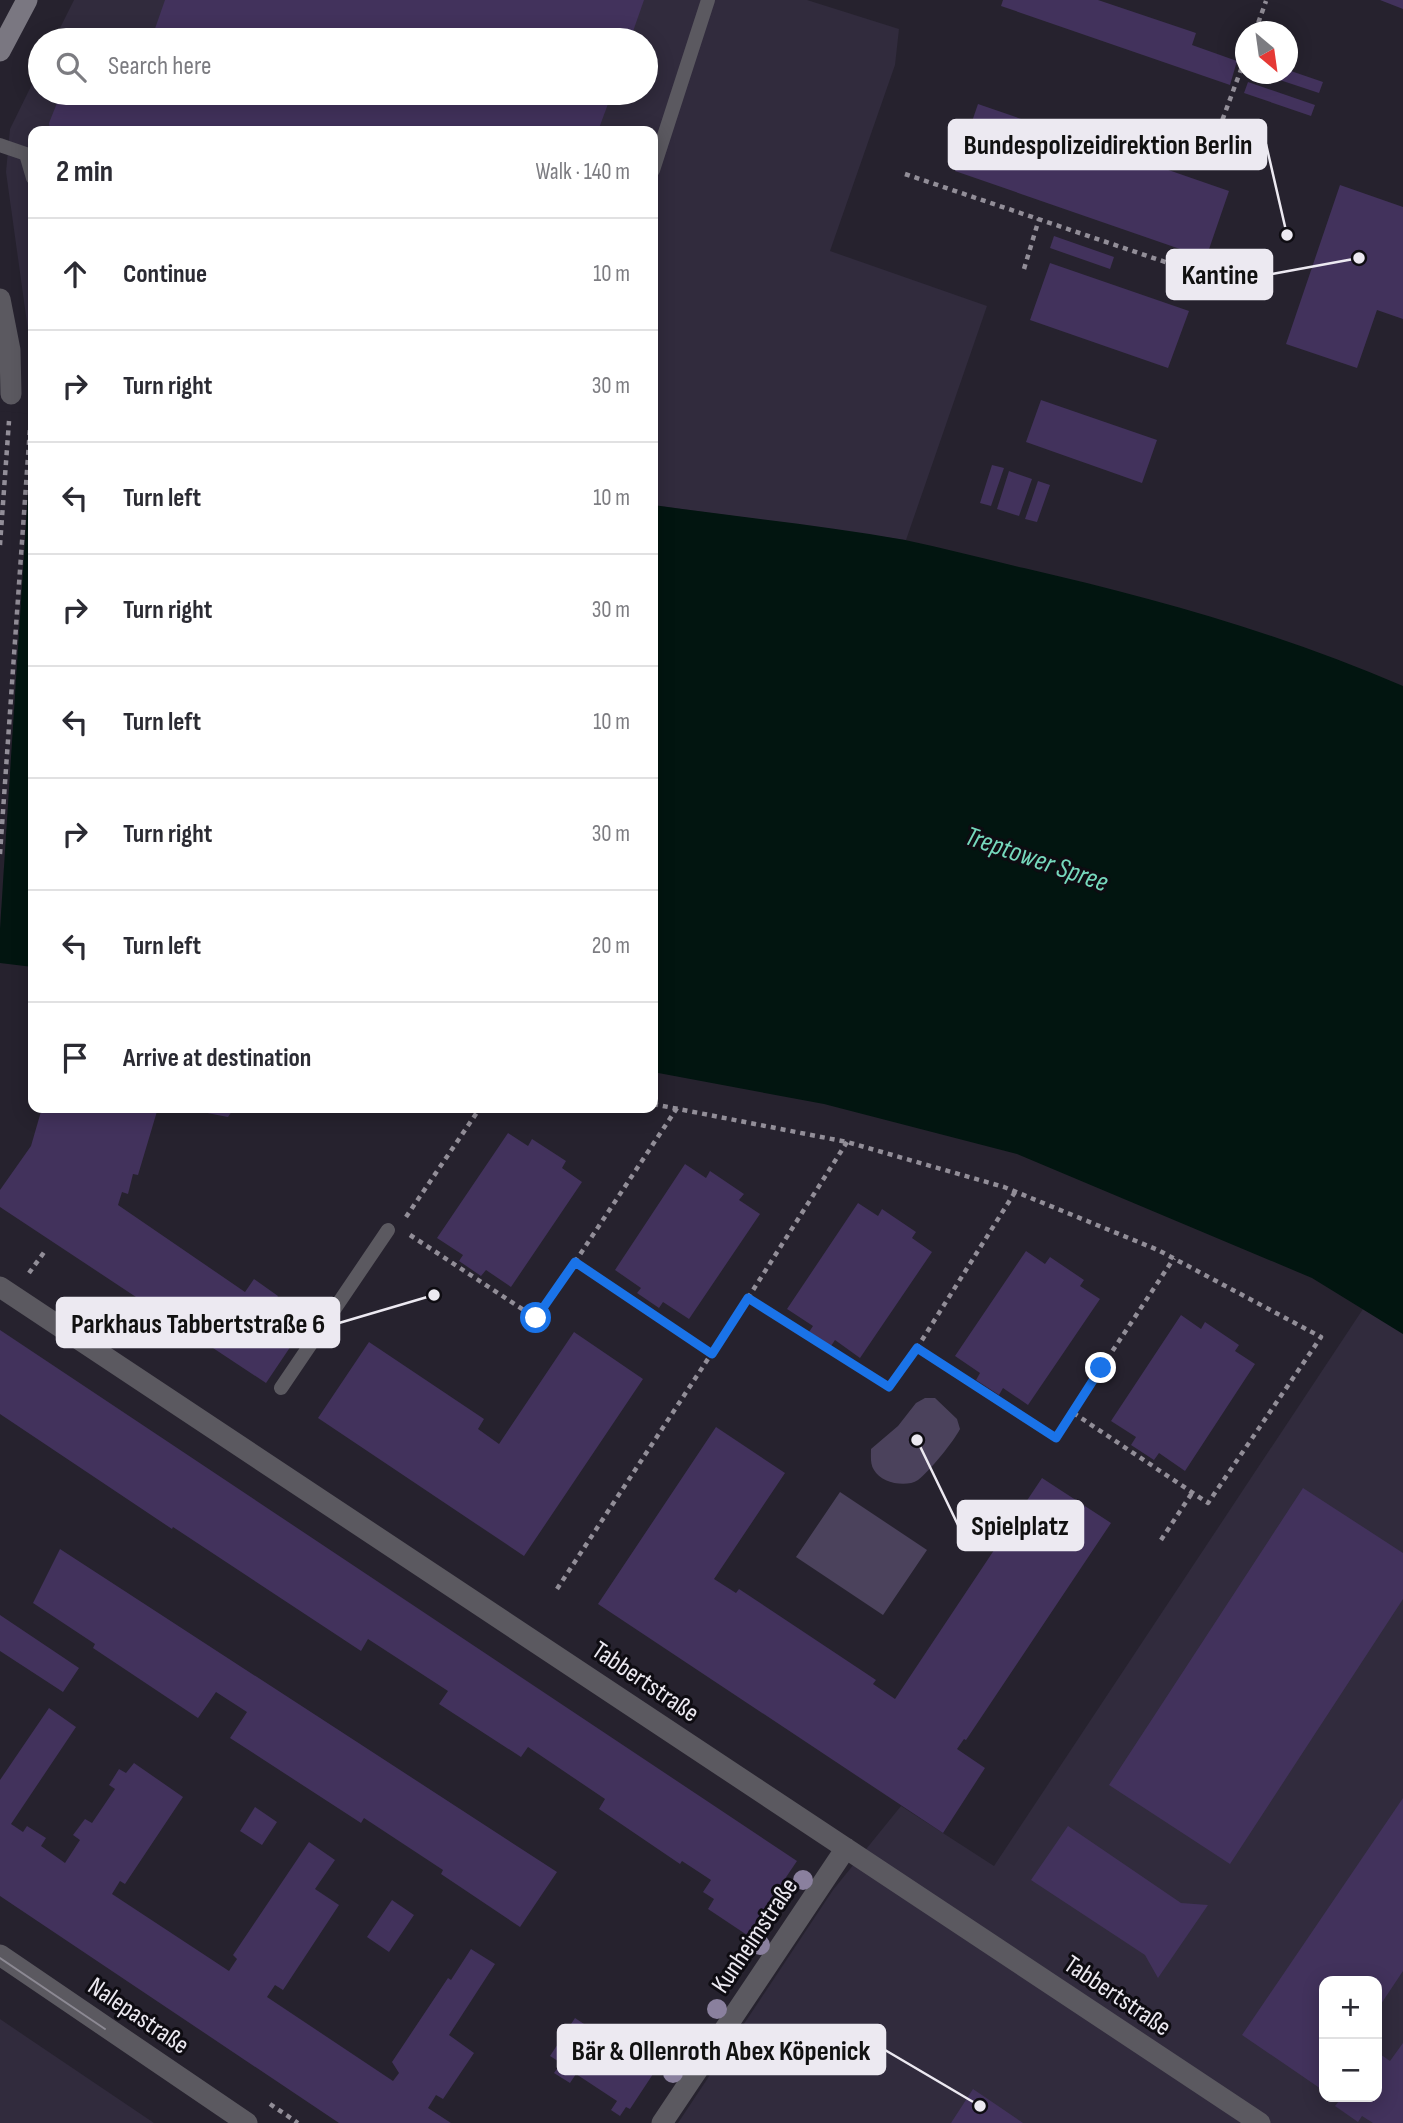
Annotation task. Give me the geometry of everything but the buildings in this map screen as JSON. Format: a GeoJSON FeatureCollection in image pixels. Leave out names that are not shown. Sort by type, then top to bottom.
{"type":"FeatureCollection","features":[{"type":"Feature","properties":{"kind":"main road"},"geometry":{"type":"LineString","coordinates":[[0,51],[27,0]]}},
{"type":"Feature","properties":{"kind":"street"},"geometry":{"type":"LineString","coordinates":[[0,299],[10,350],[10,394]]}},
{"type":"Feature","properties":{"kind":"street","name":"Tabbertstraße"},"geometry":{"type":"LineString","coordinates":[[0,1287],[1260,2123]]}},
{"type":"Feature","properties":{"kind":"street","name":"Kunheimstraße"},"geometry":{"type":"LineString","coordinates":[[662,2123],[846,1848]]}},
{"type":"Feature","properties":{"kind":"street","name":"Nalepastraße"},"geometry":{"type":"LineString","coordinates":[[0,1955],[247,2123]]}},
{"type":"Feature","properties":{"kind":"lane"},"geometry":{"type":"LineString","coordinates":[[658,155],[708,0]]}},
{"type":"Feature","properties":{"kind":"lane"},"geometry":{"type":"LineString","coordinates":[[0,145],[26,155],[28,162]]}},
{"type":"Feature","properties":{"kind":"lane"},"geometry":{"type":"LineString","coordinates":[[281,1388],[392,1228]]}},
{"type":"Feature","properties":{"kind":"path"},"geometry":{"type":"LineString","coordinates":[[1259,21],[1266,1]]}},
{"type":"Feature","properties":{"kind":"path"},"geometry":{"type":"LineString","coordinates":[[1219,129],[1235,84]]}},
{"type":"Feature","properties":{"kind":"path"},"geometry":{"type":"LineString","coordinates":[[905,174],[1257,293]]}},
{"type":"Feature","properties":{"kind":"path"},"geometry":{"type":"LineString","coordinates":[[1024,269],[1039,219]]}},
{"type":"Feature","properties":{"kind":"path"},"geometry":{"type":"LineString","coordinates":[[0,545],[10,394]]}},
{"type":"Feature","properties":{"kind":"path"},"geometry":{"type":"LineString","coordinates":[[0,854],[28,465]]}},
{"type":"Feature","properties":{"kind":"path"},"geometry":{"type":"LineString","coordinates":[[658,1105],[847,1142],[1015,1192],[1158,1250],[1321,1337],[1208,1503],[1072,1412]]}},
{"type":"Feature","properties":{"kind":"path"},"geometry":{"type":"LineString","coordinates":[[477,1113],[403,1222],[392,1228],[536,1318],[677,1108]]}},
{"type":"Feature","properties":{"kind":"path"},"geometry":{"type":"LineString","coordinates":[[557,1589],[712,1354],[847,1142]]}},
{"type":"Feature","properties":{"kind":"path"},"geometry":{"type":"LineString","coordinates":[[748,1298],[889,1387],[917,1348],[1015,1192]]}},
{"type":"Feature","properties":{"kind":"path"},"geometry":{"type":"LineString","coordinates":[[917,1348],[1056,1438],[1174,1258]]}},
{"type":"Feature","properties":{"kind":"path"},"geometry":{"type":"LineString","coordinates":[[575,1262],[712,1354]]}},
{"type":"Feature","properties":{"kind":"path"},"geometry":{"type":"LineString","coordinates":[[1161,1540],[1192,1493]]}},
{"type":"Feature","properties":{"kind":"shaded area"},"geometry":{"type":"Polygon","coordinates":[[[74,0],[807,0],[899,29],[895,65],[830,251],[987,306],[906,540],[658,506],[658,126],[28,126],[28,330],[6,172],[10,129],[28,92],[28,105],[658,105],[658,28],[60,28],[74,0]]]}},
{"type":"Feature","properties":{"kind":"shaded area"},"geometry":{"type":"Polygon","coordinates":[[[1363,1309],[1403,1334],[1403,2123],[678,2123],[833,1890],[901,1806],[994,1866],[1363,1309]]]}},
{"type":"Feature","properties":{"kind":"shaded area"},"geometry":{"type":"Polygon","coordinates":[[[925,1398],[935,1398],[957,1419],[960,1429],[941,1456],[918,1480],[907,1484],[888,1481],[873,1468],[871,1449],[898,1426],[916,1403],[925,1398]]]}},
{"type":"Feature","properties":{"kind":"shaded area"},"geometry":{"type":"Polygon","coordinates":[[[840,1492],[927,1550],[883,1615],[796,1557],[840,1492]]]}},
{"type":"Feature","properties":{"kind":"shaded area"},"geometry":{"type":"Polygon","coordinates":[[[0,2019],[28,2038],[154,2123],[0,2123],[0,2019]]]}},
{"type":"Feature","properties":{"kind":"water"},"geometry":{"type":"Polygon","coordinates":[[[0,415],[28,417],[28,966],[0,963],[0,415]]]}},
{"type":"Feature","properties":{"kind":"water","name":"Treptower Spree"},"geometry":{"type":"Polygon","coordinates":[[[658,506],[811,525],[935,546],[1216,618],[1310,649],[1403,686],[1403,1334],[1312,1278],[1017,1154],[824,1104],[658,1073],[658,506]]]}},
{"type":"Feature","properties":{"kind":"pier"},"geometry":{"type":"Polygon","coordinates":[[[0,411],[28,414],[28,492],[0,929],[0,411]]]}},
{"type":"Feature","properties":{"kind":"tram line"},"geometry":{"type":"LineString","coordinates":[[0,1958],[105,2029]]}},
{"type":"Feature","properties":{"kind":"place","name":"Bundespolizeidirektion Berlin"},"geometry":{"type":"Point","coordinates":[1287,235]}},
{"type":"Feature","properties":{"kind":"place","name":"Kantine"},"geometry":{"type":"Point","coordinates":[1359,258]}},
{"type":"Feature","properties":{"kind":"place","name":"Parkhaus Tabbertstraße 6"},"geometry":{"type":"Point","coordinates":[434,1295]}},
{"type":"Feature","properties":{"kind":"place","name":"Spielplatz"},"geometry":{"type":"Point","coordinates":[917,1440]}},
{"type":"Feature","properties":{"kind":"place","name":"Bär & Ollenroth Abex Köpenick"},"geometry":{"type":"Point","coordinates":[980,2106]}},
{"type":"Feature","properties":{"kind":"route"},"geometry":{"type":"LineString","coordinates":[[536,1318],[575,1262],[712,1354],[748,1298],[889,1387],[917,1348],[1056,1438],[1101,1368]]}}]}
